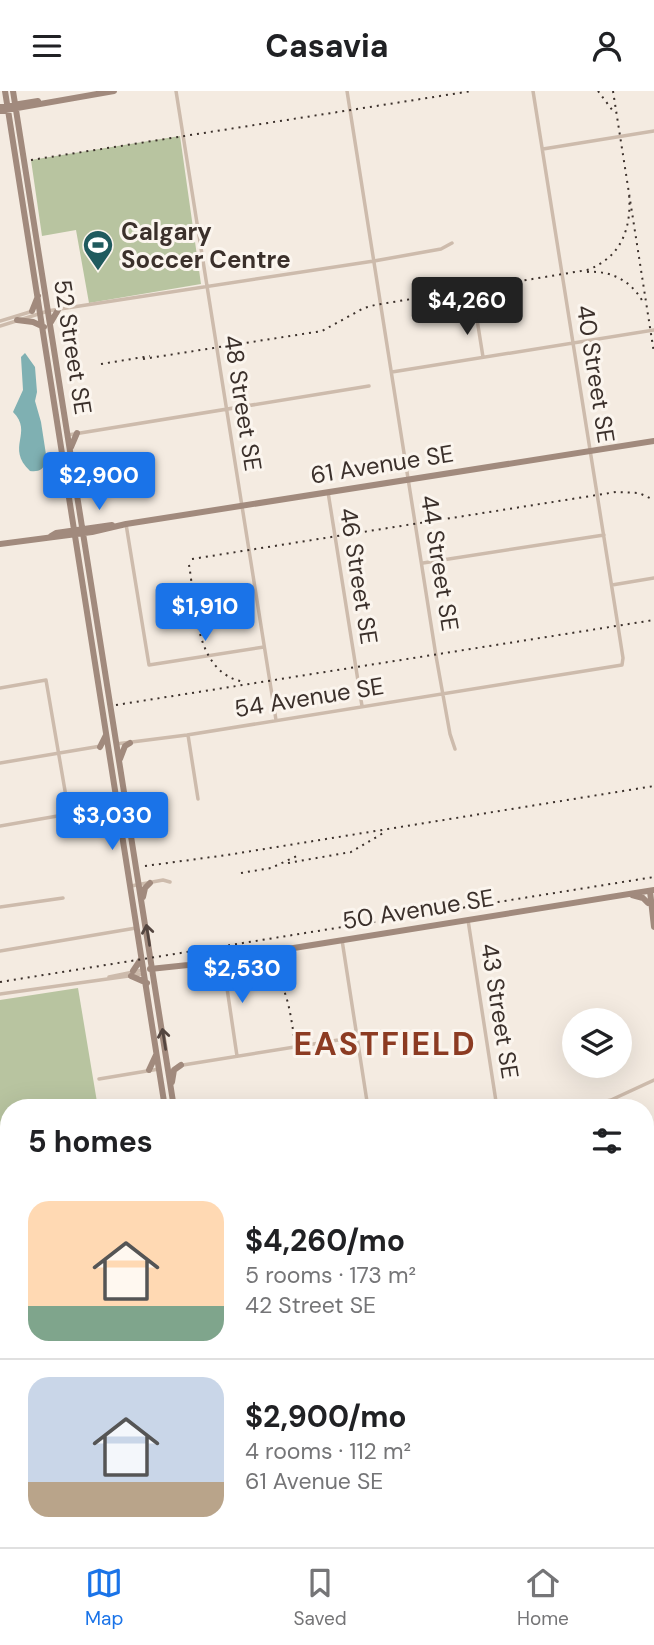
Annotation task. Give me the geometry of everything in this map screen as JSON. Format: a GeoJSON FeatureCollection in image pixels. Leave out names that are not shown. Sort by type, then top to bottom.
{"type":"FeatureCollection","features":[{"type":"Feature","properties":{"kind":"main road"},"geometry":{"type":"LineString","coordinates":[[26,105],[9,92],[6,108],[26,105],[114,91]]}},
{"type":"Feature","properties":{"kind":"main road","name":"52 Street SE"},"geometry":{"type":"LineString","coordinates":[[9,92],[6,108],[38,294],[44,312]]}},
{"type":"Feature","properties":{"kind":"main road"},"geometry":{"type":"LineString","coordinates":[[18,123],[26,105]]}},
{"type":"Feature","properties":{"kind":"main road","name":"52 Street SE"},"geometry":{"type":"LineString","coordinates":[[6,108],[18,123],[44,312],[68,435],[79,531],[77,543],[164,1099]]}},
{"type":"Feature","properties":{"kind":"main road"},"geometry":{"type":"LineString","coordinates":[[32,311],[38,294]]}},
{"type":"Feature","properties":{"kind":"main road"},"geometry":{"type":"LineString","coordinates":[[17,320],[47,326],[58,310]]}},
{"type":"Feature","properties":{"kind":"main road","name":"52 Street SE"},"geometry":{"type":"LineString","coordinates":[[47,326],[72,516],[86,547],[173,1099]]}},
{"type":"Feature","properties":{"kind":"main road"},"geometry":{"type":"LineString","coordinates":[[70,449],[78,433]]}},
{"type":"Feature","properties":{"kind":"main road","name":"61 Avenue SE"},"geometry":{"type":"LineString","coordinates":[[79,531],[92,532],[125,524],[654,441]]}},
{"type":"Feature","properties":{"kind":"main road"},"geometry":{"type":"LineString","coordinates":[[72,516],[66,533],[77,543]]}},
{"type":"Feature","properties":{"kind":"main road","name":"61 Avenue SE"},"geometry":{"type":"LineString","coordinates":[[0,544],[117,526]]}},
{"type":"Feature","properties":{"kind":"main road"},"geometry":{"type":"LineString","coordinates":[[86,547],[92,532]]}},
{"type":"Feature","properties":{"kind":"main road"},"geometry":{"type":"LineString","coordinates":[[100,747],[107,733]]}},
{"type":"Feature","properties":{"kind":"main road"},"geometry":{"type":"LineString","coordinates":[[119,760],[130,743]]}},
{"type":"Feature","properties":{"kind":"main road"},"geometry":{"type":"LineString","coordinates":[[142,902],[145,888],[150,883]]}},
{"type":"Feature","properties":{"kind":"main road"},"geometry":{"type":"LineString","coordinates":[[650,891],[654,927]]}},
{"type":"Feature","properties":{"kind":"main road","name":"50 Avenue SE"},"geometry":{"type":"LineString","coordinates":[[153,970],[650,891]]}},
{"type":"Feature","properties":{"kind":"main road"},"geometry":{"type":"LineString","coordinates":[[631,894],[651,902]]}},
{"type":"Feature","properties":{"kind":"main road"},"geometry":{"type":"LineString","coordinates":[[142,954],[140,964],[132,974],[147,983]]}},
{"type":"Feature","properties":{"kind":"main road","name":"50 Avenue SE"},"geometry":{"type":"LineString","coordinates":[[145,972],[188,965]]}},
{"type":"Feature","properties":{"kind":"main road"},"geometry":{"type":"LineString","coordinates":[[156,989],[163,970]]}},
{"type":"Feature","properties":{"kind":"main road"},"geometry":{"type":"LineString","coordinates":[[149,1070],[156,1059],[157,1049]]}},
{"type":"Feature","properties":{"kind":"main road"},"geometry":{"type":"LineString","coordinates":[[168,1064],[181,1065]]}},
{"type":"Feature","properties":{"kind":"main road"},"geometry":{"type":"LineString","coordinates":[[171,1087],[174,1070],[181,1065]]}},
{"type":"Feature","properties":{"kind":"street","name":"48 Street SE"},"geometry":{"type":"LineString","coordinates":[[176,91],[276,720]]}},
{"type":"Feature","properties":{"kind":"street","name":"44 Street SE"},"geometry":{"type":"LineString","coordinates":[[347,91],[443,694],[455,749]]}},
{"type":"Feature","properties":{"kind":"street","name":"40 Street SE"},"geometry":{"type":"LineString","coordinates":[[533,91],[623,663]]}},
{"type":"Feature","properties":{"kind":"street"},"geometry":{"type":"LineString","coordinates":[[543,149],[654,131]]}},
{"type":"Feature","properties":{"kind":"street"},"geometry":{"type":"LineString","coordinates":[[0,323],[44,312],[374,261],[441,249],[452,243]]}},
{"type":"Feature","properties":{"kind":"street"},"geometry":{"type":"LineString","coordinates":[[0,323],[32,311],[44,312]]}},
{"type":"Feature","properties":{"kind":"street"},"geometry":{"type":"LineString","coordinates":[[476,313],[483,357]]}},
{"type":"Feature","properties":{"kind":"street"},"geometry":{"type":"LineString","coordinates":[[392,372],[654,330]]}},
{"type":"Feature","properties":{"kind":"street"},"geometry":{"type":"LineString","coordinates":[[68,435],[369,386]]}},
{"type":"Feature","properties":{"kind":"street","name":"46 Street SE"},"geometry":{"type":"LineString","coordinates":[[328,492],[362,706]]}},
{"type":"Feature","properties":{"kind":"street"},"geometry":{"type":"LineString","coordinates":[[125,524],[149,665],[264,647]]}},
{"type":"Feature","properties":{"kind":"street"},"geometry":{"type":"LineString","coordinates":[[423,563],[604,535]]}},
{"type":"Feature","properties":{"kind":"street"},"geometry":{"type":"LineString","coordinates":[[612,586],[654,579]]}},
{"type":"Feature","properties":{"kind":"street","name":"54 Avenue SE"},"geometry":{"type":"LineString","coordinates":[[0,763],[623,663]]}},
{"type":"Feature","properties":{"kind":"street"},"geometry":{"type":"LineString","coordinates":[[0,688],[46,680],[69,814],[0,826]]}},
{"type":"Feature","properties":{"kind":"street"},"geometry":{"type":"LineString","coordinates":[[187,735],[198,799]]}},
{"type":"Feature","properties":{"kind":"street"},"geometry":{"type":"LineString","coordinates":[[131,885],[170,882]]}},
{"type":"Feature","properties":{"kind":"street"},"geometry":{"type":"LineString","coordinates":[[0,907],[62,898]]}},
{"type":"Feature","properties":{"kind":"street","name":"43 Street SE"},"geometry":{"type":"LineString","coordinates":[[468,920],[496,1099]]}},
{"type":"Feature","properties":{"kind":"street"},"geometry":{"type":"LineString","coordinates":[[0,951],[138,928]]}},
{"type":"Feature","properties":{"kind":"street"},"geometry":{"type":"LineString","coordinates":[[342,940],[367,1099]]}},
{"type":"Feature","properties":{"kind":"street"},"geometry":{"type":"LineString","coordinates":[[223,959],[237,1056]]}},
{"type":"Feature","properties":{"kind":"street","name":"50 Avenue SE"},"geometry":{"type":"LineString","coordinates":[[0,994],[145,972]]}},
{"type":"Feature","properties":{"kind":"street"},"geometry":{"type":"LineString","coordinates":[[181,1065],[357,1037]]}},
{"type":"Feature","properties":{"kind":"street"},"geometry":{"type":"LineString","coordinates":[[99,1079],[160,1068],[168,1064]]}},
{"type":"Feature","properties":{"kind":"street"},"geometry":{"type":"LineString","coordinates":[[613,1099],[654,1080]]}},
{"type":"Feature","properties":{"kind":"green space"},"geometry":{"type":"Polygon","coordinates":[[[180,136],[201,284],[89,303],[76,230],[42,236],[31,160],[180,136]]]}},
{"type":"Feature","properties":{"kind":"green space"},"geometry":{"type":"Polygon","coordinates":[[[78,988],[96,1099],[0,1099],[0,1000],[78,988]]]}},
{"type":"Feature","properties":{"kind":"water"},"geometry":{"type":"Polygon","coordinates":[[[25,353],[35,367],[35,401],[47,461],[36,471],[30,471],[20,455],[21,427],[13,412],[23,390],[21,357],[25,353]]]}},
{"type":"Feature","properties":{"kind":"railway"},"geometry":{"type":"LineString","coordinates":[[31,160],[472,91]]}},
{"type":"Feature","properties":{"kind":"railway"},"geometry":{"type":"LineString","coordinates":[[598,91],[613,111]]}},
{"type":"Feature","properties":{"kind":"railway"},"geometry":{"type":"LineString","coordinates":[[613,91],[654,353]]}},
{"type":"Feature","properties":{"kind":"railway"},"geometry":{"type":"LineString","coordinates":[[143,359],[322,331],[364,308],[375,305],[587,270],[608,258],[622,240],[628,219],[629,194]]}},
{"type":"Feature","properties":{"kind":"railway"},"geometry":{"type":"LineString","coordinates":[[587,272],[605,273],[621,279],[634,289],[644,304]]}},
{"type":"Feature","properties":{"kind":"railway"},"geometry":{"type":"LineString","coordinates":[[101,364],[150,356]]}},
{"type":"Feature","properties":{"kind":"railway"},"geometry":{"type":"LineString","coordinates":[[192,559],[616,492],[639,493],[654,500]]}},
{"type":"Feature","properties":{"kind":"railway"},"geometry":{"type":"LineString","coordinates":[[189,565],[196,617],[207,652],[216,666],[228,676],[245,682]]}},
{"type":"Feature","properties":{"kind":"railway"},"geometry":{"type":"LineString","coordinates":[[116,705],[654,620]]}},
{"type":"Feature","properties":{"kind":"railway"},"geometry":{"type":"LineString","coordinates":[[145,866],[654,786]]}},
{"type":"Feature","properties":{"kind":"railway"},"geometry":{"type":"LineString","coordinates":[[288,863],[351,852],[385,832]]}},
{"type":"Feature","properties":{"kind":"railway"},"geometry":{"type":"LineString","coordinates":[[241,873],[271,868],[297,856]]}},
{"type":"Feature","properties":{"kind":"railway"},"geometry":{"type":"LineString","coordinates":[[0,982],[654,877]]}},
{"type":"Feature","properties":{"kind":"railway"},"geometry":{"type":"LineString","coordinates":[[228,949],[248,953],[263,960],[274,971],[287,1000],[296,1051]]}},
{"type":"Feature","properties":{"kind":"place","name":"Calgary Soccer Centre"},"geometry":{"type":"Point","coordinates":[98,272]}},
{"type":"Feature","properties":{"kind":"district","name":"EASTFIELD"},"geometry":{"type":"Point","coordinates":[385,1044]}}]}
